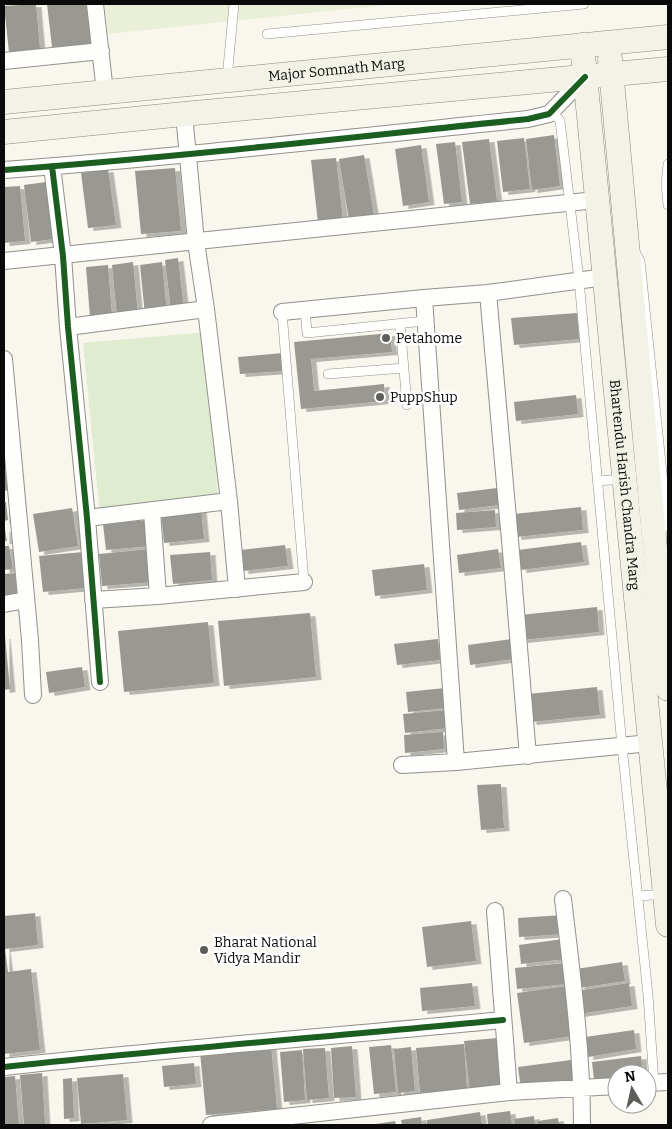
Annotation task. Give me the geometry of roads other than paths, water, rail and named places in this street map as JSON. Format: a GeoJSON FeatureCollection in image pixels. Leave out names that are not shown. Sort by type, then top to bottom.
{"type":"FeatureCollection","features":[{"type":"Feature","properties":{"kind":"main road","name":"Major Somnath Marg"},"geometry":{"type":"LineString","coordinates":[[4,102],[668,37]]}},
{"type":"Feature","properties":{"kind":"main road","name":"Bhartendu Harish Chandra Marg"},"geometry":{"type":"LineString","coordinates":[[609,43],[654,539],[663,565],[668,689]]}},
{"type":"Feature","properties":{"kind":"main road","name":"Bhartendu Harish Chandra Marg"},"geometry":{"type":"LineString","coordinates":[[582,45],[668,925]]}},
{"type":"Feature","properties":{"kind":"main road"},"geometry":{"type":"LineString","coordinates":[[4,132],[668,69]]}},
{"type":"Feature","properties":{"kind":"main road"},"geometry":{"type":"LineString","coordinates":[[227,80],[231,110]]}},
{"type":"Feature","properties":{"kind":"street"},"geometry":{"type":"LineString","coordinates":[[95,4],[105,92]]}},
{"type":"Feature","properties":{"kind":"street"},"geometry":{"type":"LineString","coordinates":[[4,61],[101,51]]}},
{"type":"Feature","properties":{"kind":"street"},"geometry":{"type":"LineString","coordinates":[[4,170],[528,119],[549,114],[585,77]]}},
{"type":"Feature","properties":{"kind":"street"},"geometry":{"type":"LineString","coordinates":[[184,114],[196,242],[230,501],[237,589]]}},
{"type":"Feature","properties":{"kind":"street"},"geometry":{"type":"LineString","coordinates":[[52,166],[63,256],[100,682]]}},
{"type":"Feature","properties":{"kind":"street"},"geometry":{"type":"LineString","coordinates":[[4,261],[596,200]]}},
{"type":"Feature","properties":{"kind":"street"},"geometry":{"type":"LineString","coordinates":[[282,312],[488,293],[605,277]]}},
{"type":"Feature","properties":{"kind":"street"},"geometry":{"type":"LineString","coordinates":[[488,293],[528,756]]}},
{"type":"Feature","properties":{"kind":"street"},"geometry":{"type":"LineString","coordinates":[[424,298],[456,762]]}},
{"type":"Feature","properties":{"kind":"street"},"geometry":{"type":"LineString","coordinates":[[68,327],[206,309]]}},
{"type":"Feature","properties":{"kind":"street"},"geometry":{"type":"LineString","coordinates":[[4,359],[30,640],[33,695]]}},
{"type":"Feature","properties":{"kind":"street"},"geometry":{"type":"LineString","coordinates":[[86,518],[230,501]]}},
{"type":"Feature","properties":{"kind":"street"},"geometry":{"type":"LineString","coordinates":[[152,511],[158,596]]}},
{"type":"Feature","properties":{"kind":"street"},"geometry":{"type":"LineString","coordinates":[[93,600],[158,596],[304,582]]}},
{"type":"Feature","properties":{"kind":"street"},"geometry":{"type":"LineString","coordinates":[[4,604],[26,600]]}},
{"type":"Feature","properties":{"kind":"street"},"geometry":{"type":"LineString","coordinates":[[402,765],[528,756],[650,743]]}},
{"type":"Feature","properties":{"kind":"street"},"geometry":{"type":"LineString","coordinates":[[563,899],[577,1012],[582,1089],[582,1125]]}},
{"type":"Feature","properties":{"kind":"street"},"geometry":{"type":"LineString","coordinates":[[495,911],[509,1092]]}},
{"type":"Feature","properties":{"kind":"street"},"geometry":{"type":"LineString","coordinates":[[4,1067],[125,1054],[503,1020]]}},
{"type":"Feature","properties":{"kind":"street"},"geometry":{"type":"LineString","coordinates":[[217,1125],[509,1092],[607,1087]]}},
{"type":"Feature","properties":{"kind":"lane"},"geometry":{"type":"LineString","coordinates":[[227,80],[234,4]]}},
{"type":"Feature","properties":{"kind":"lane"},"geometry":{"type":"LineString","coordinates":[[266,34],[584,4]]}},
{"type":"Feature","properties":{"kind":"lane"},"geometry":{"type":"LineString","coordinates":[[552,111],[560,121],[579,280],[622,746],[654,1064]]}},
{"type":"Feature","properties":{"kind":"lane"},"geometry":{"type":"LineString","coordinates":[[668,164],[666,184],[668,205]]}},
{"type":"Feature","properties":{"kind":"lane"},"geometry":{"type":"LineString","coordinates":[[305,309],[307,333],[425,321]]}},
{"type":"Feature","properties":{"kind":"lane"},"geometry":{"type":"LineString","coordinates":[[282,312],[304,582]]}},
{"type":"Feature","properties":{"kind":"lane"},"geometry":{"type":"LineString","coordinates":[[400,323],[407,405]]}},
{"type":"Feature","properties":{"kind":"lane"},"geometry":{"type":"LineString","coordinates":[[328,374],[404,368]]}},
{"type":"Feature","properties":{"kind":"lane"},"geometry":{"type":"LineString","coordinates":[[597,482],[624,479]]}},
{"type":"Feature","properties":{"kind":"lane"},"geometry":{"type":"LineString","coordinates":[[638,896],[665,894]]}},
{"type":"Feature","properties":{"kind":"place","name":"Petahome"},"geometry":{"type":"Point","coordinates":[386,338]}},
{"type":"Feature","properties":{"kind":"place","name":"PuppShup"},"geometry":{"type":"Point","coordinates":[380,397]}},
{"type":"Feature","properties":{"kind":"place","name":"Bharat National Vidya Mandir"},"geometry":{"type":"Point","coordinates":[204,950]}}]}
